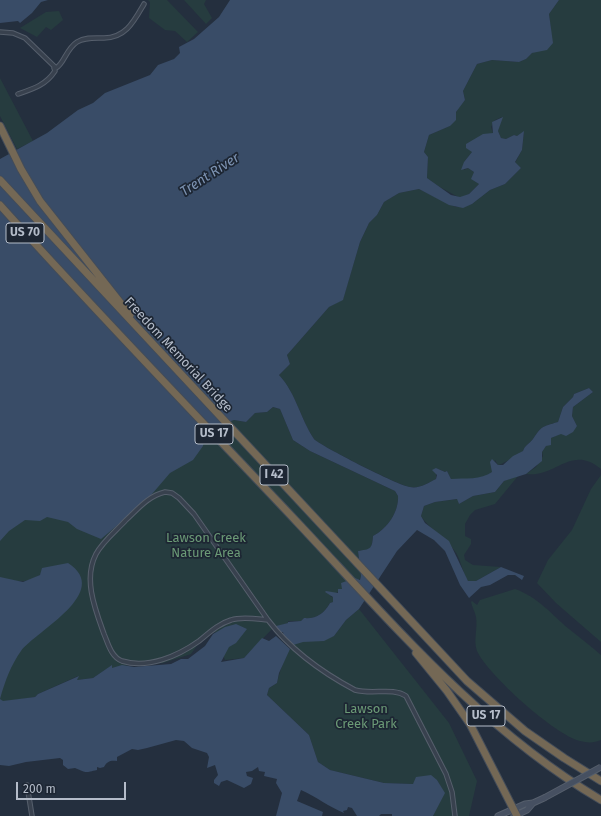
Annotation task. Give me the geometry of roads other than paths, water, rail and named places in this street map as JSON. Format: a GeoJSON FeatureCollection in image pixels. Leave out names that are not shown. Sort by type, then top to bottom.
{"type":"FeatureCollection","features":[{"type":"Feature","properties":{"kind":"highway"},"geometry":{"type":"LineString","coordinates":[[1,128],[21,169],[40,200],[160,353]]}},
{"type":"Feature","properties":{"kind":"highway","name":"Freedom Memorial Bridge"},"geometry":{"type":"LineString","coordinates":[[0,180],[468,681],[525,731],[601,781]]}},
{"type":"Feature","properties":{"kind":"highway","name":"US 70"},"geometry":{"type":"LineString","coordinates":[[0,205],[50,261]]}},
{"type":"Feature","properties":{"kind":"highway","name":"US 17"},"geometry":{"type":"LineString","coordinates":[[0,211],[50,261],[385,616],[454,686],[504,732],[565,778],[601,800]]}},
{"type":"Feature","properties":{"kind":"highway"},"geometry":{"type":"LineString","coordinates":[[385,616],[447,691],[470,724],[515,814]]}},
{"type":"Feature","properties":{"kind":"main road"},"geometry":{"type":"LineString","coordinates":[[498,816],[515,814],[525,804],[533,803],[544,798],[601,767]]}},
{"type":"Feature","properties":{"kind":"street"},"geometry":{"type":"LineString","coordinates":[[54,68],[58,68],[66,52],[79,41],[88,38],[112,37],[125,31],[132,24],[144,4]]}},
{"type":"Feature","properties":{"kind":"street"},"geometry":{"type":"LineString","coordinates":[[0,32],[13,33],[25,38],[54,68],[55,71],[50,79],[40,86],[18,94]]}},
{"type":"Feature","properties":{"kind":"street"},"geometry":{"type":"LineString","coordinates":[[268,620],[245,618],[230,620],[221,624],[188,649],[164,660],[147,662],[122,661],[115,658],[111,651],[93,600],[91,581],[93,562],[101,546],[148,500],[165,492],[172,493],[179,498],[202,524],[276,631],[294,648],[355,690],[365,693],[399,692],[406,696],[446,774],[452,792],[455,816]]}},
{"type":"Feature","properties":{"kind":"street"},"geometry":{"type":"LineString","coordinates":[[27,785],[32,816]]}},
{"type":"Feature","properties":{"kind":"water"},"geometry":{"type":"Polygon","coordinates":[[[0,0],[48,0],[41,2],[32,13],[20,23],[18,21],[0,23],[0,0]]]}},
{"type":"Feature","properties":{"kind":"water","name":"Trent River"},"geometry":{"type":"Polygon","coordinates":[[[230,0],[559,0],[549,14],[553,43],[547,50],[532,53],[526,59],[519,62],[492,60],[477,64],[463,91],[465,100],[456,112],[456,120],[450,126],[429,135],[424,152],[428,157],[427,178],[451,195],[460,197],[469,194],[479,184],[471,179],[474,172],[468,168],[461,170],[464,162],[472,152],[466,148],[466,144],[483,134],[493,133],[492,122],[503,117],[498,131],[501,138],[506,139],[514,135],[517,136],[524,131],[522,150],[515,162],[521,168],[505,184],[490,190],[472,204],[463,208],[449,205],[419,189],[399,193],[384,202],[377,215],[369,223],[360,242],[343,300],[329,307],[287,355],[290,364],[279,375],[290,390],[314,439],[376,473],[410,487],[417,487],[436,479],[437,475],[432,470],[436,468],[445,472],[447,471],[451,479],[473,478],[488,475],[492,472],[490,462],[492,459],[498,465],[503,465],[513,456],[523,451],[540,429],[558,422],[563,407],[574,394],[589,388],[593,392],[573,407],[572,416],[577,426],[573,432],[566,436],[561,434],[551,438],[551,445],[546,446],[542,452],[542,461],[526,474],[504,481],[495,492],[473,496],[459,504],[457,499],[435,502],[424,506],[421,516],[425,523],[449,541],[468,581],[476,581],[501,567],[524,576],[522,580],[515,575],[508,575],[490,585],[481,587],[469,598],[460,585],[445,551],[434,540],[417,530],[397,551],[359,609],[346,620],[334,636],[324,641],[303,642],[293,645],[284,637],[283,632],[279,632],[276,626],[288,622],[301,621],[304,618],[316,617],[325,610],[330,603],[333,602],[333,597],[325,592],[326,591],[338,593],[338,589],[342,589],[341,583],[355,578],[360,580],[361,576],[358,551],[370,548],[373,536],[383,529],[394,514],[398,502],[398,496],[395,491],[310,451],[293,440],[280,409],[273,407],[267,412],[255,413],[246,422],[234,420],[216,426],[204,440],[203,446],[193,460],[170,473],[146,501],[101,539],[77,529],[68,522],[47,517],[40,521],[25,520],[9,531],[0,541],[0,159],[47,133],[78,110],[93,103],[105,93],[150,75],[158,65],[174,59],[180,53],[179,47],[194,39],[219,17],[230,0]]]}},
{"type":"Feature","properties":{"kind":"water"},"geometry":{"type":"Polygon","coordinates":[[[68,563],[80,574],[82,586],[77,598],[67,610],[21,651],[14,662],[0,699],[0,577],[23,582],[40,575],[42,568],[68,563]]]}},
{"type":"Feature","properties":{"kind":"water"},"geometry":{"type":"Polygon","coordinates":[[[236,624],[247,629],[236,643],[229,647],[221,662],[244,658],[262,638],[269,641],[276,636],[290,649],[279,673],[277,683],[269,688],[267,695],[309,735],[318,762],[330,770],[384,783],[413,784],[416,777],[431,775],[437,780],[445,793],[433,816],[392,816],[392,814],[381,814],[379,816],[357,816],[352,808],[348,807],[347,810],[343,811],[344,813],[301,790],[297,801],[323,812],[322,816],[276,816],[282,793],[276,783],[277,779],[264,776],[265,772],[259,771],[258,767],[252,771],[246,772],[247,776],[253,778],[251,784],[244,788],[227,780],[221,782],[219,786],[214,783],[214,780],[218,775],[215,765],[207,768],[209,757],[207,753],[192,748],[184,741],[176,740],[138,750],[132,749],[117,757],[117,761],[109,761],[104,767],[97,767],[97,770],[87,772],[75,768],[68,769],[63,765],[63,760],[60,758],[26,762],[9,766],[0,765],[0,699],[3,701],[35,697],[38,694],[79,676],[77,680],[93,678],[112,665],[112,668],[122,665],[134,667],[171,664],[181,659],[188,659],[205,646],[213,634],[225,627],[236,624]]]}},
{"type":"Feature","properties":{"kind":"park label","name":"Lawson Creek Nature Area"},"geometry":{"type":"Point","coordinates":[206,546]}},
{"type":"Feature","properties":{"kind":"park label","name":"Lawson Creek Park"},"geometry":{"type":"Point","coordinates":[366,716]}}]}
